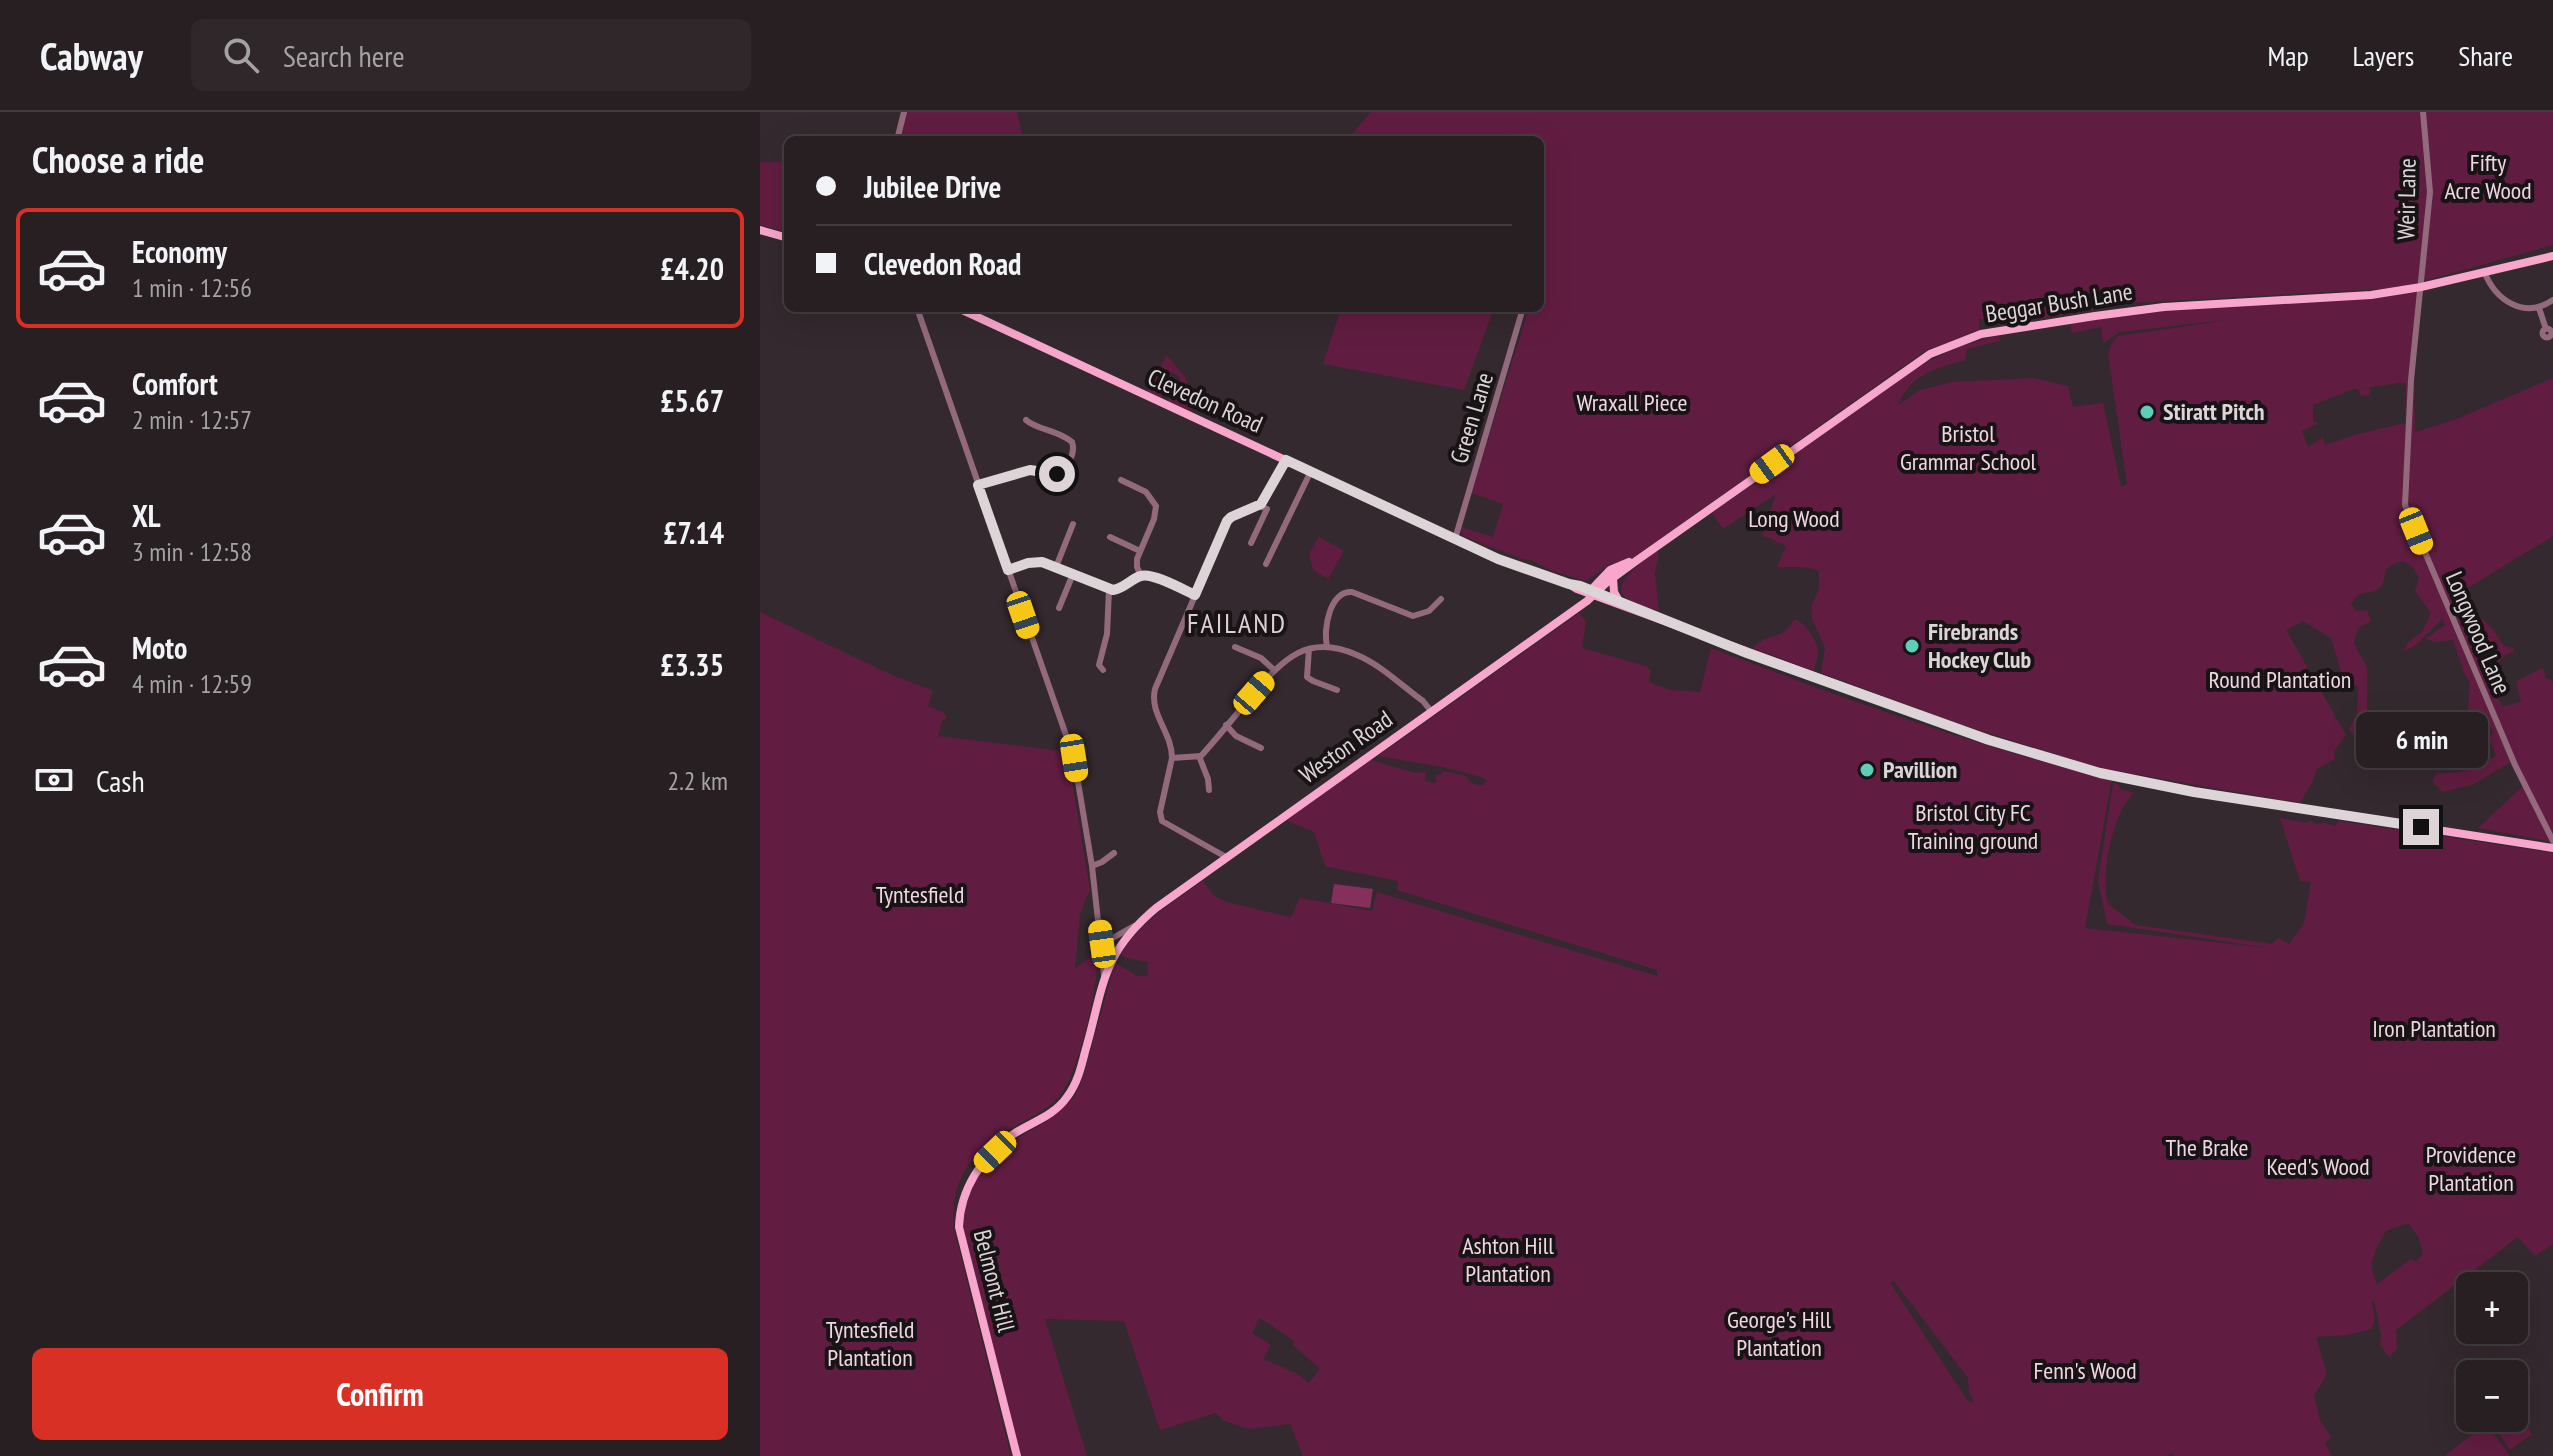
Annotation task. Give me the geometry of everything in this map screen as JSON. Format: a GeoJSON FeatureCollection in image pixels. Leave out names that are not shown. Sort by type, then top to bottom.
{"type":"FeatureCollection","features":[{"type":"Feature","properties":{"kind":"main road"},"geometry":{"type":"LineString","coordinates":[[760,230],[784,237]]}},
{"type":"Feature","properties":{"kind":"main road","name":"Beggar Bush Lane"},"geometry":{"type":"LineString","coordinates":[[1592,592],[1930,354],[1981,334],[2164,307],[2371,295],[2421,287],[2553,256]]}},
{"type":"Feature","properties":{"kind":"main road","name":"Clevedon Road"},"geometry":{"type":"LineString","coordinates":[[967,312],[1498,559],[1592,592],[1724,645],[1989,740],[2100,773],[2194,792],[2553,848]]}},
{"type":"Feature","properties":{"kind":"main road","name":"Beggar Bush Lane"},"geometry":{"type":"LineString","coordinates":[[1592,592],[1610,570],[1636,561]]}},
{"type":"Feature","properties":{"kind":"main road"},"geometry":{"type":"LineString","coordinates":[[1613,578],[1614,592],[1620,604]]}},
{"type":"Feature","properties":{"kind":"main road","name":"Weston Road"},"geometry":{"type":"LineString","coordinates":[[1104,975],[1120,944],[1156,908],[1583,602],[1592,592]]}},
{"type":"Feature","properties":{"kind":"main road","name":"Belmont Hill"},"geometry":{"type":"LineString","coordinates":[[1017,1456],[959,1227],[960,1207],[979,1167],[1011,1136],[1052,1113],[1069,1094],[1080,1068],[1104,975]]}},
{"type":"Feature","properties":{"kind":"street"},"geometry":{"type":"LineString","coordinates":[[898,136],[904,112]]}},
{"type":"Feature","properties":{"kind":"street","name":"Weir Lane"},"geometry":{"type":"LineString","coordinates":[[2421,287],[2430,192],[2423,112]]}},
{"type":"Feature","properties":{"kind":"street"},"geometry":{"type":"LineString","coordinates":[[2484,271],[2490,286],[2522,308],[2539,308],[2553,300]]}},
{"type":"Feature","properties":{"kind":"street","name":"Longwood Lane"},"geometry":{"type":"LineString","coordinates":[[2421,287],[2411,380],[2405,505],[2515,765],[2553,841]]}},
{"type":"Feature","properties":{"kind":"street"},"geometry":{"type":"LineString","coordinates":[[2539,308],[2546,329]]}},
{"type":"Feature","properties":{"kind":"street"},"geometry":{"type":"LineString","coordinates":[[918,312],[1074,758],[1092,866],[1104,975]]}},
{"type":"Feature","properties":{"kind":"street","name":"Green Lane"},"geometry":{"type":"LineString","coordinates":[[1455,539],[1522,312]]}},
{"type":"Feature","properties":{"kind":"street"},"geometry":{"type":"LineString","coordinates":[[978,485],[1030,470],[1060,477],[1074,449],[1072,442],[1044,428],[1029,425]]}},
{"type":"Feature","properties":{"kind":"street"},"geometry":{"type":"LineString","coordinates":[[1226,857],[1162,821],[1160,812],[1172,758],[1169,739],[1154,710],[1154,692],[1227,521],[1259,506],[1286,460]]}},
{"type":"Feature","properties":{"kind":"street"},"geometry":{"type":"LineString","coordinates":[[1266,564],[1311,471]]}},
{"type":"Feature","properties":{"kind":"street"},"geometry":{"type":"LineString","coordinates":[[1124,479],[1146,492],[1156,506],[1155,516],[1140,551],[1137,565],[1141,576]]}},
{"type":"Feature","properties":{"kind":"street"},"geometry":{"type":"LineString","coordinates":[[1251,543],[1267,509],[1259,506]]}},
{"type":"Feature","properties":{"kind":"street"},"geometry":{"type":"LineString","coordinates":[[1056,567],[1064,540],[1073,524]]}},
{"type":"Feature","properties":{"kind":"street"},"geometry":{"type":"LineString","coordinates":[[1114,537],[1140,551]]}},
{"type":"Feature","properties":{"kind":"street"},"geometry":{"type":"LineString","coordinates":[[1008,570],[1035,562],[1056,567],[1109,590],[1124,587],[1141,576],[1151,576],[1195,595]]}},
{"type":"Feature","properties":{"kind":"street"},"geometry":{"type":"LineString","coordinates":[[1063,604],[1073,574]]}},
{"type":"Feature","properties":{"kind":"street"},"geometry":{"type":"LineString","coordinates":[[1103,670],[1099,665],[1107,634],[1109,590]]}},
{"type":"Feature","properties":{"kind":"street"},"geometry":{"type":"LineString","coordinates":[[1327,646],[1326,633],[1332,608],[1344,592],[1352,592],[1413,616],[1423,614],[1438,604]]}},
{"type":"Feature","properties":{"kind":"street"},"geometry":{"type":"LineString","coordinates":[[1240,646],[1274,670]]}},
{"type":"Feature","properties":{"kind":"street"},"geometry":{"type":"LineString","coordinates":[[1172,758],[1199,756],[1274,670],[1291,656],[1309,649],[1327,646],[1360,656],[1423,701],[1431,711]]}},
{"type":"Feature","properties":{"kind":"street"},"geometry":{"type":"LineString","coordinates":[[1309,649],[1307,677],[1324,688],[1337,690]]}},
{"type":"Feature","properties":{"kind":"street"},"geometry":{"type":"LineString","coordinates":[[1226,725],[1236,736],[1259,745]]}},
{"type":"Feature","properties":{"kind":"street"},"geometry":{"type":"LineString","coordinates":[[1199,756],[1209,790]]}},
{"type":"Feature","properties":{"kind":"street"},"geometry":{"type":"LineString","coordinates":[[1092,866],[1112,858]]}},
{"type":"Feature","properties":{"kind":"street","name":"Weston Road"},"geometry":{"type":"LineString","coordinates":[[1102,944],[1135,926]]}},
{"type":"Feature","properties":{"kind":"green space"},"geometry":{"type":"Polygon","coordinates":[[[906,112],[1017,112],[1022,135],[900,136],[906,112]]]}},
{"type":"Feature","properties":{"kind":"green space"},"geometry":{"type":"Polygon","coordinates":[[[1371,112],[2553,112],[2553,245],[2399,288],[2132,303],[2029,321],[1979,319],[1979,330],[1925,351],[1633,558],[1609,565],[1586,581],[1463,536],[1461,527],[1493,537],[1503,504],[1471,493],[1528,312],[1544,312],[1544,136],[1350,136],[1371,112]]]}},
{"type":"Feature","properties":{"kind":"green space"},"geometry":{"type":"Polygon","coordinates":[[[784,161],[782,231],[760,225],[760,162],[784,161]]]}},
{"type":"Feature","properties":{"kind":"green space"},"geometry":{"type":"Polygon","coordinates":[[[2422,291],[2414,372],[2415,432],[2454,420],[2553,378],[2553,536],[2451,598],[2481,618],[2503,645],[2513,648],[2514,652],[2504,657],[2498,665],[2491,688],[2503,707],[2521,701],[2516,681],[2543,668],[2546,678],[2553,681],[2553,842],[2478,828],[2524,785],[2513,761],[2472,785],[2442,792],[2432,781],[2437,773],[2468,770],[2496,755],[2489,738],[2493,732],[2483,725],[2485,717],[2468,729],[2463,714],[2468,709],[2470,683],[2453,640],[2436,642],[2425,639],[2445,625],[2442,619],[2416,645],[2403,652],[2408,642],[2422,632],[2431,613],[2415,591],[2419,578],[2412,566],[2403,561],[2386,570],[2378,589],[2361,594],[2351,605],[2357,611],[2367,610],[2371,621],[2360,627],[2354,644],[2367,667],[2367,734],[2356,739],[2349,729],[2357,714],[2358,688],[2351,680],[2346,688],[2331,638],[2303,621],[2286,630],[2346,735],[2334,751],[2335,759],[2316,769],[2314,779],[2300,803],[2100,768],[1957,723],[1821,673],[1825,648],[1812,619],[1812,605],[1819,588],[1819,571],[1804,567],[1777,567],[1786,546],[1762,535],[1776,494],[1723,529],[1712,513],[1918,366],[1961,346],[1999,335],[2000,341],[1967,349],[1965,360],[1917,379],[1898,405],[1920,390],[1952,382],[2034,378],[2068,386],[2073,407],[2103,403],[2121,487],[2127,484],[2108,354],[2112,342],[2118,336],[2236,319],[2120,332],[2103,343],[2101,327],[2072,333],[2070,323],[2147,310],[2313,302],[2422,291]],[[2406,383],[2359,389],[2370,388],[2370,395],[2361,396],[2358,389],[2353,389],[2313,405],[2313,422],[2319,423],[2302,431],[2308,447],[2323,437],[2325,445],[2405,423],[2406,383]]]}},
{"type":"Feature","properties":{"kind":"green space"},"geometry":{"type":"Polygon","coordinates":[[[1340,312],[1493,312],[1464,390],[1323,364],[1340,312]]]}},
{"type":"Feature","properties":{"kind":"green space"},"geometry":{"type":"Polygon","coordinates":[[[1167,355],[1186,378],[1191,412],[1168,401],[1172,393],[1181,397],[1184,392],[1179,376],[1168,371],[1162,374],[1158,384],[1165,389],[1161,398],[1147,391],[1167,355]]]}},
{"type":"Feature","properties":{"kind":"green space"},"geometry":{"type":"Polygon","coordinates":[[[1319,537],[1344,551],[1328,579],[1313,570],[1309,554],[1319,537]]]}},
{"type":"Feature","properties":{"kind":"green space"},"geometry":{"type":"Polygon","coordinates":[[[1657,551],[1655,573],[1659,611],[1628,599],[1622,594],[1621,587],[1637,566],[1657,551]]]}},
{"type":"Feature","properties":{"kind":"green space","name":"Tyntesfield Plantation"},"geometry":{"type":"Polygon","coordinates":[[[760,612],[892,675],[933,691],[928,706],[943,712],[947,718],[942,721],[938,736],[1061,751],[1067,749],[1090,890],[1080,913],[1075,968],[1098,951],[1086,1028],[1073,1070],[1058,1098],[1044,1110],[996,1138],[974,1157],[960,1180],[954,1205],[955,1233],[1011,1456],[760,1456],[760,612]]]}},
{"type":"Feature","properties":{"kind":"green space"},"geometry":{"type":"Polygon","coordinates":[[[1579,613],[1586,622],[1582,648],[1646,666],[1651,671],[1649,682],[1670,690],[1700,692],[1711,648],[1959,737],[2112,779],[2085,928],[2269,948],[2107,924],[2098,881],[2113,783],[2134,793],[2126,802],[2114,829],[2107,862],[2106,892],[2108,904],[2136,925],[2272,944],[2278,938],[2289,944],[2304,923],[2311,882],[2300,881],[2280,818],[2306,823],[2312,820],[2313,823],[2335,826],[2339,821],[2553,853],[2553,1244],[2535,1256],[2518,1237],[2472,1272],[2456,1272],[2456,1284],[2396,1330],[2397,1349],[2389,1357],[2380,1345],[2381,1334],[2374,1300],[2372,1329],[2347,1335],[2316,1337],[2327,1374],[2314,1396],[2320,1420],[2331,1437],[2325,1444],[2332,1456],[2174,1456],[2172,1453],[2167,1456],[1302,1456],[1290,1424],[1248,1429],[1222,1420],[1216,1413],[1160,1430],[1124,1321],[1045,1319],[1087,1456],[1021,1456],[963,1227],[963,1205],[971,1184],[1001,1148],[1052,1118],[1075,1096],[1114,967],[1116,963],[1137,976],[1148,976],[1147,962],[1120,956],[1146,923],[1168,905],[1203,881],[1214,896],[1230,903],[1291,917],[1300,898],[1372,911],[1377,892],[1657,976],[1657,970],[1397,890],[1398,881],[1325,866],[1314,832],[1288,821],[1288,818],[1371,760],[1415,773],[1426,772],[1425,781],[1435,783],[1437,774],[1441,775],[1443,771],[1466,776],[1471,783],[1483,786],[1487,780],[1443,767],[1378,756],[1579,613]],[[2408,1223],[2386,1231],[2373,1257],[2372,1269],[2377,1284],[2423,1254],[2419,1238],[2408,1223]],[[1894,1281],[1890,1283],[1968,1401],[1974,1402],[1969,1392],[1968,1378],[1894,1281]],[[1260,1318],[1252,1333],[1271,1345],[1263,1359],[1296,1373],[1309,1383],[1320,1369],[1293,1345],[1294,1341],[1260,1318]]]}},
{"type":"Feature","properties":{"kind":"green space"},"geometry":{"type":"Polygon","coordinates":[[[1794,619],[1806,627],[1817,646],[1814,671],[1753,648],[1785,630],[1794,619]]]}},
{"type":"Feature","properties":{"kind":"green space"},"geometry":{"type":"Polygon","coordinates":[[[2528,1428],[2532,1434],[2510,1450],[2498,1432],[2528,1432],[2528,1428]]]}},
{"type":"Feature","properties":{"kind":"green space"},"geometry":{"type":"Polygon","coordinates":[[[2476,1432],[2493,1432],[2510,1456],[2444,1456],[2476,1432]]]}},
{"type":"Feature","properties":{"kind":"shaded area"},"geometry":{"type":"Polygon","coordinates":[[[1334,884],[1373,889],[1370,908],[1331,903],[1334,884]]]}},
{"type":"Feature","properties":{"kind":"place","name":"Stiratt Pitch"},"geometry":{"type":"Point","coordinates":[2147,412]}},
{"type":"Feature","properties":{"kind":"place","name":"Firebrands Hockey Club"},"geometry":{"type":"Point","coordinates":[1912,646]}},
{"type":"Feature","properties":{"kind":"place","name":"Pavillion"},"geometry":{"type":"Point","coordinates":[1867,770]}},
{"type":"Feature","properties":{"kind":"district","name":"FAILAND"},"geometry":{"type":"Point","coordinates":[1237,623]}},
{"type":"Feature","properties":{"kind":"route"},"geometry":{"type":"LineString","coordinates":[[1057,474],[1030,470],[978,485],[1008,570],[1042,562],[1109,590],[1124,587],[1139,576],[1149,576],[1195,595],[1227,521],[1261,504],[1286,460],[1498,559],[1611,597],[1620,604],[1724,645],[1989,740],[2100,773],[2194,792],[2421,827]]}},
{"type":"Feature","properties":{"kind":"park label","name":"Fifty Acre Wood"},"geometry":{"type":"Point","coordinates":[2488,177]}},
{"type":"Feature","properties":{"kind":"park label","name":"Wraxall Piece"},"geometry":{"type":"Point","coordinates":[1632,403]}},
{"type":"Feature","properties":{"kind":"park label","name":"Bristol Grammar School"},"geometry":{"type":"Point","coordinates":[1968,448]}},
{"type":"Feature","properties":{"kind":"park label","name":"Long Wood"},"geometry":{"type":"Point","coordinates":[1794,519]}},
{"type":"Feature","properties":{"kind":"park label","name":"Round Plantation"},"geometry":{"type":"Point","coordinates":[2280,680]}},
{"type":"Feature","properties":{"kind":"park label","name":"Bristol City FC Training ground"},"geometry":{"type":"Point","coordinates":[1973,827]}},
{"type":"Feature","properties":{"kind":"park label","name":"Tyntesfield"},"geometry":{"type":"Point","coordinates":[920,895]}},
{"type":"Feature","properties":{"kind":"park label","name":"Iron Plantation"},"geometry":{"type":"Point","coordinates":[2434,1029]}},
{"type":"Feature","properties":{"kind":"park label","name":"The Brake"},"geometry":{"type":"Point","coordinates":[2207,1148]}},
{"type":"Feature","properties":{"kind":"park label","name":"Keed's Wood"},"geometry":{"type":"Point","coordinates":[2318,1167]}},
{"type":"Feature","properties":{"kind":"park label","name":"Providence Plantation"},"geometry":{"type":"Point","coordinates":[2471,1169]}},
{"type":"Feature","properties":{"kind":"park label","name":"Ashton Hill Plantation"},"geometry":{"type":"Point","coordinates":[1508,1260]}},
{"type":"Feature","properties":{"kind":"park label","name":"George's Hill Plantation"},"geometry":{"type":"Point","coordinates":[1779,1334]}},
{"type":"Feature","properties":{"kind":"park label","name":"Fenn's Wood"},"geometry":{"type":"Point","coordinates":[2085,1371]}}]}
